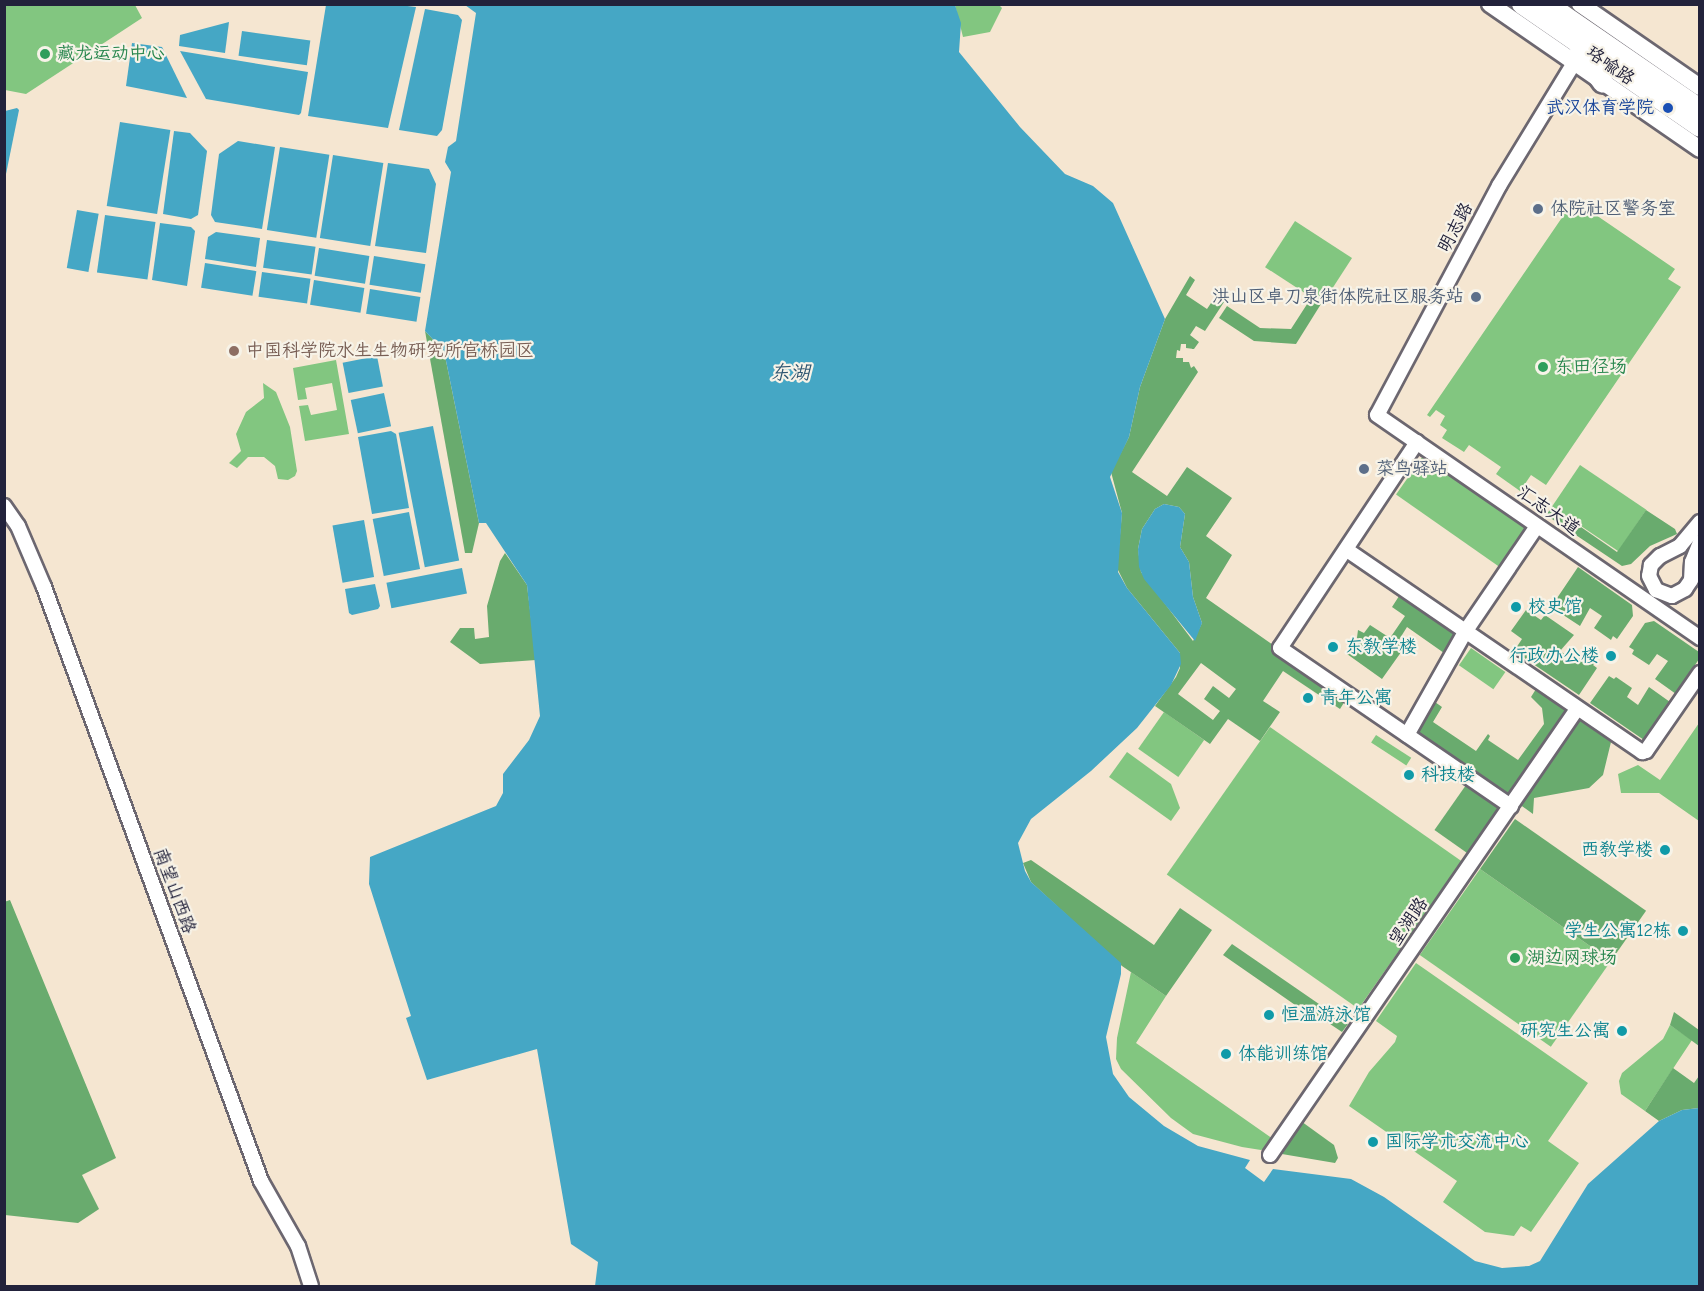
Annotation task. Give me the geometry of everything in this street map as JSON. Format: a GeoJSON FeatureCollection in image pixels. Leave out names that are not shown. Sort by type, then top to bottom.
{"type":"FeatureCollection","features":[{"type":"Feature","properties":{"kind":"highway","name":"珞喻路"},"geometry":{"type":"LineString","coordinates":[[1521,4],[1700,127]]}},
{"type":"Feature","properties":{"kind":"highway","name":"珞喻路"},"geometry":{"type":"LineString","coordinates":[[1550,6],[1700,109]]}},
{"type":"Feature","properties":{"kind":"highway"},"geometry":{"type":"LineString","coordinates":[[1571,39],[1603,83]]}},
{"type":"Feature","properties":{"kind":"main road"},"geometry":{"type":"LineString","coordinates":[[1490,4],[1700,149]]}},
{"type":"Feature","properties":{"kind":"main road"},"geometry":{"type":"LineString","coordinates":[[1580,4],[1700,87]]}},
{"type":"Feature","properties":{"kind":"street","name":"明志路"},"geometry":{"type":"LineString","coordinates":[[1377,415],[1499,186],[1574,63]]}},
{"type":"Feature","properties":{"kind":"street","name":"汇志大道"},"geometry":{"type":"LineString","coordinates":[[1377,415],[1700,638]]}},
{"type":"Feature","properties":{"kind":"street"},"geometry":{"type":"LineString","coordinates":[[1417,442],[1280,648],[1510,806]]}},
{"type":"Feature","properties":{"kind":"street","name":"南望山西路"},"geometry":{"type":"LineString","coordinates":[[4,506],[18,526],[44,587],[261,1181],[297,1246],[311,1287]]}},
{"type":"Feature","properties":{"kind":"street"},"geometry":{"type":"LineString","coordinates":[[1676,595],[1659,592],[1649,576],[1651,565],[1656,558],[1680,546],[1700,522]]}},
{"type":"Feature","properties":{"kind":"street"},"geometry":{"type":"LineString","coordinates":[[1407,735],[1465,632],[1537,526]]}},
{"type":"Feature","properties":{"kind":"street"},"geometry":{"type":"LineString","coordinates":[[1680,625],[1673,612],[1676,595],[1689,584],[1692,562],[1700,542]]}},
{"type":"Feature","properties":{"kind":"street"},"geometry":{"type":"LineString","coordinates":[[1347,550],[1643,752],[1700,673]]}},
{"type":"Feature","properties":{"kind":"street"},"geometry":{"type":"LineString","coordinates":[[1620,583],[1635,586],[1649,576]]}},
{"type":"Feature","properties":{"kind":"street","name":"望湖路"},"geometry":{"type":"LineString","coordinates":[[1270,1155],[1577,709]]}},
{"type":"Feature","properties":{"kind":"green space","name":"藏龙运动中心"},"geometry":{"type":"Polygon","coordinates":[[[4,5],[135,5],[142,18],[26,94],[5,90],[4,5]]]}},
{"type":"Feature","properties":{"kind":"green space"},"geometry":{"type":"Polygon","coordinates":[[[955,5],[999,5],[1002,8],[990,32],[963,37],[955,5]]]}},
{"type":"Feature","properties":{"kind":"green space","name":"东田径场"},"geometry":{"type":"Polygon","coordinates":[[[1574,200],[1675,269],[1668,279],[1681,287],[1546,485],[1531,475],[1520,491],[1496,474],[1501,467],[1469,445],[1464,452],[1442,438],[1447,430],[1440,425],[1445,416],[1436,410],[1430,417],[1427,415],[1574,200]]]}},
{"type":"Feature","properties":{"kind":"green space"},"geometry":{"type":"Polygon","coordinates":[[[1295,221],[1352,258],[1322,304],[1265,267],[1295,221]]]}},
{"type":"Feature","properties":{"kind":"green space"},"geometry":{"type":"Polygon","coordinates":[[[1190,276],[1195,280],[1186,295],[1207,309],[1217,294],[1226,299],[1205,331],[1196,326],[1190,335],[1199,342],[1194,349],[1186,348],[1186,344],[1181,344],[1180,351],[1177,350],[1176,358],[1183,358],[1183,362],[1189,362],[1191,368],[1194,366],[1198,372],[1132,472],[1167,496],[1187,467],[1232,498],[1206,536],[1232,555],[1206,598],[1276,647],[1273,652],[1345,701],[1340,709],[1283,671],[1263,701],[1280,712],[1260,741],[1228,719],[1210,744],[1155,706],[1176,677],[1180,668],[1180,653],[1127,588],[1117,568],[1122,513],[1111,472],[1129,437],[1140,387],[1165,319],[1190,276]],[[1164,504],[1155,509],[1142,529],[1138,549],[1141,572],[1193,641],[1202,623],[1193,597],[1189,562],[1180,547],[1185,514],[1179,507],[1164,504]],[[1201,663],[1178,694],[1213,720],[1220,711],[1204,699],[1213,686],[1229,698],[1236,689],[1201,663]]]}},
{"type":"Feature","properties":{"kind":"green space"},"geometry":{"type":"Polygon","coordinates":[[[1311,298],[1321,304],[1296,344],[1254,341],[1219,318],[1227,306],[1260,328],[1291,329],[1311,298]]]}},
{"type":"Feature","properties":{"kind":"green space"},"geometry":{"type":"Polygon","coordinates":[[[425,331],[444,351],[479,523],[472,553],[465,553],[425,331]]]}},
{"type":"Feature","properties":{"kind":"green space"},"geometry":{"type":"Polygon","coordinates":[[[336,360],[349,434],[305,441],[299,406],[308,405],[311,415],[337,410],[332,383],[305,388],[307,399],[298,400],[293,368],[336,360]]]}},
{"type":"Feature","properties":{"kind":"green space"},"geometry":{"type":"Polygon","coordinates":[[[263,383],[276,392],[290,427],[297,471],[295,476],[288,480],[278,479],[275,466],[264,457],[248,457],[237,468],[229,463],[241,451],[236,434],[246,412],[264,398],[263,383]]]}},
{"type":"Feature","properties":{"kind":"green space"},"geometry":{"type":"Polygon","coordinates":[[[1423,456],[1529,530],[1502,568],[1396,495],[1423,456]]]}},
{"type":"Feature","properties":{"kind":"green space"},"geometry":{"type":"Polygon","coordinates":[[[1580,465],[1646,510],[1618,551],[1552,506],[1580,465]]]}},
{"type":"Feature","properties":{"kind":"green space"},"geometry":{"type":"Polygon","coordinates":[[[1552,507],[1617,552],[1646,510],[1675,529],[1677,534],[1650,546],[1631,564],[1622,566],[1546,515],[1552,507]]]}},
{"type":"Feature","properties":{"kind":"green space"},"geometry":{"type":"Polygon","coordinates":[[[505,553],[527,585],[536,660],[480,664],[450,642],[460,628],[474,628],[475,639],[489,637],[487,606],[500,561],[505,553]]]}},
{"type":"Feature","properties":{"kind":"green space"},"geometry":{"type":"Polygon","coordinates":[[[1578,567],[1632,605],[1633,616],[1617,639],[1613,636],[1611,640],[1594,628],[1602,616],[1590,608],[1580,626],[1551,607],[1578,567]]]}},
{"type":"Feature","properties":{"kind":"green space"},"geometry":{"type":"Polygon","coordinates":[[[1401,593],[1458,632],[1444,653],[1407,627],[1397,643],[1404,648],[1382,679],[1347,654],[1356,645],[1358,630],[1364,633],[1370,625],[1390,638],[1405,616],[1392,607],[1401,593]]]}},
{"type":"Feature","properties":{"kind":"green space"},"geometry":{"type":"Polygon","coordinates":[[[1526,610],[1541,620],[1545,615],[1574,635],[1560,651],[1572,659],[1577,651],[1595,663],[1593,665],[1597,668],[1579,695],[1514,651],[1522,639],[1511,631],[1526,610]]]}},
{"type":"Feature","properties":{"kind":"green space"},"geometry":{"type":"Polygon","coordinates":[[[1654,621],[1699,652],[1699,659],[1676,694],[1655,679],[1668,661],[1657,654],[1649,665],[1632,654],[1634,650],[1629,647],[1645,623],[1654,621]]]}},
{"type":"Feature","properties":{"kind":"green space"},"geometry":{"type":"Polygon","coordinates":[[[1471,648],[1505,672],[1493,689],[1459,665],[1471,648]]]}},
{"type":"Feature","properties":{"kind":"green space"},"geometry":{"type":"Polygon","coordinates":[[[1609,676],[1614,679],[1616,677],[1632,688],[1627,697],[1638,705],[1649,687],[1670,702],[1644,740],[1590,703],[1609,676]]]}},
{"type":"Feature","properties":{"kind":"green space"},"geometry":{"type":"Polygon","coordinates":[[[1536,689],[1567,711],[1508,793],[1503,792],[1418,733],[1419,725],[1435,702],[1442,707],[1433,722],[1476,751],[1488,734],[1490,736],[1488,740],[1518,760],[1544,724],[1542,708],[1531,697],[1536,689]]]}},
{"type":"Feature","properties":{"kind":"green space"},"geometry":{"type":"Polygon","coordinates":[[[1164,712],[1204,740],[1178,777],[1138,749],[1164,712]]]}},
{"type":"Feature","properties":{"kind":"green space"},"geometry":{"type":"Polygon","coordinates":[[[1578,719],[1611,742],[1603,775],[1589,788],[1534,798],[1533,814],[1519,804],[1578,719]]]}},
{"type":"Feature","properties":{"kind":"green space"},"geometry":{"type":"Polygon","coordinates":[[[1699,723],[1699,821],[1659,793],[1621,793],[1618,774],[1638,765],[1660,780],[1699,723]]]}},
{"type":"Feature","properties":{"kind":"green space"},"geometry":{"type":"Polygon","coordinates":[[[1270,727],[1462,861],[1358,1009],[1167,874],[1270,727]]]}},
{"type":"Feature","properties":{"kind":"green space"},"geometry":{"type":"Polygon","coordinates":[[[1376,735],[1411,758],[1406,765],[1371,743],[1376,735]]]}},
{"type":"Feature","properties":{"kind":"green space"},"geometry":{"type":"Polygon","coordinates":[[[1127,752],[1171,784],[1180,808],[1171,821],[1109,777],[1127,752]]]}},
{"type":"Feature","properties":{"kind":"green space"},"geometry":{"type":"Polygon","coordinates":[[[1466,785],[1500,809],[1469,854],[1434,830],[1466,785]]]}},
{"type":"Feature","properties":{"kind":"green space"},"geometry":{"type":"Polygon","coordinates":[[[1515,819],[1646,911],[1611,961],[1480,869],[1515,819]]]}},
{"type":"Feature","properties":{"kind":"green space"},"geometry":{"type":"Polygon","coordinates":[[[1031,860],[1154,945],[1180,908],[1212,930],[1166,996],[1122,966],[1031,882],[1023,863],[1031,860]]]}},
{"type":"Feature","properties":{"kind":"green space","name":"湖边网球场"},"geometry":{"type":"Polygon","coordinates":[[[1480,869],[1611,961],[1551,1047],[1420,955],[1480,869]]]}},
{"type":"Feature","properties":{"kind":"green space"},"geometry":{"type":"Polygon","coordinates":[[[10,900],[116,1158],[82,1175],[99,1209],[78,1223],[5,1215],[4,902],[10,900]]]}},
{"type":"Feature","properties":{"kind":"green space"},"geometry":{"type":"Polygon","coordinates":[[[1232,944],[1348,1024],[1342,1032],[1300,1004],[1298,1007],[1223,955],[1232,944]]]}},
{"type":"Feature","properties":{"kind":"green space"},"geometry":{"type":"Polygon","coordinates":[[[1416,963],[1588,1083],[1548,1141],[1579,1163],[1531,1232],[1521,1226],[1514,1236],[1485,1232],[1443,1202],[1457,1181],[1349,1106],[1369,1072],[1395,1042],[1397,1036],[1376,1021],[1416,963]]]}},
{"type":"Feature","properties":{"kind":"green space"},"geometry":{"type":"Polygon","coordinates":[[[1131,972],[1166,996],[1136,1043],[1273,1139],[1267,1148],[1261,1150],[1242,1147],[1193,1134],[1171,1118],[1121,1069],[1116,1059],[1117,1038],[1131,972]]]}},
{"type":"Feature","properties":{"kind":"green space"},"geometry":{"type":"Polygon","coordinates":[[[1674,1012],[1699,1030],[1699,1046],[1670,1025],[1674,1012]]]}},
{"type":"Feature","properties":{"kind":"green space"},"geometry":{"type":"Polygon","coordinates":[[[1670,1025],[1692,1040],[1645,1111],[1621,1094],[1619,1081],[1622,1073],[1663,1039],[1670,1025]]]}},
{"type":"Feature","properties":{"kind":"green space"},"geometry":{"type":"Polygon","coordinates":[[[1673,1068],[1694,1083],[1699,1076],[1699,1108],[1682,1110],[1659,1121],[1645,1111],[1673,1068]]]}},
{"type":"Feature","properties":{"kind":"green space"},"geometry":{"type":"Polygon","coordinates":[[[1298,1119],[1334,1145],[1338,1158],[1335,1163],[1276,1153],[1298,1119]]]}},
{"type":"Feature","properties":{"kind":"water"},"geometry":{"type":"Polygon","coordinates":[[[326,5],[416,7],[388,128],[308,116],[326,5]]]}},
{"type":"Feature","properties":{"kind":"water","name":"东湖"},"geometry":{"type":"Polygon","coordinates":[[[465,5],[955,5],[961,23],[959,52],[1020,127],[1065,174],[1093,186],[1113,203],[1165,319],[1140,387],[1129,437],[1110,477],[1122,513],[1118,572],[1127,588],[1180,653],[1181,664],[1171,685],[1137,728],[1091,771],[1031,819],[1018,843],[1025,871],[1031,882],[1121,963],[1121,974],[1106,1037],[1113,1074],[1129,1097],[1164,1126],[1198,1146],[1250,1160],[1245,1168],[1264,1182],[1273,1169],[1351,1179],[1384,1197],[1475,1261],[1502,1268],[1529,1266],[1540,1261],[1588,1184],[1659,1121],[1682,1110],[1699,1108],[1699,1286],[595,1286],[598,1262],[571,1244],[537,1049],[427,1080],[406,1018],[411,1016],[369,884],[370,857],[496,806],[503,793],[503,774],[529,740],[540,716],[527,585],[486,523],[479,523],[444,351],[425,331],[451,172],[445,162],[448,147],[456,141],[476,13],[465,5]]]}},
{"type":"Feature","properties":{"kind":"water"},"geometry":{"type":"Polygon","coordinates":[[[425,9],[458,15],[462,20],[442,130],[437,136],[399,130],[425,9]]]}},
{"type":"Feature","properties":{"kind":"water"},"geometry":{"type":"Polygon","coordinates":[[[229,22],[225,53],[179,46],[180,35],[229,22]]]}},
{"type":"Feature","properties":{"kind":"water"},"geometry":{"type":"Polygon","coordinates":[[[242,31],[310,41],[307,65],[239,56],[242,31]]]}},
{"type":"Feature","properties":{"kind":"water"},"geometry":{"type":"Polygon","coordinates":[[[132,43],[162,47],[187,98],[126,86],[132,43]]]}},
{"type":"Feature","properties":{"kind":"water"},"geometry":{"type":"Polygon","coordinates":[[[180,51],[308,72],[301,113],[299,115],[206,99],[180,51]]]}},
{"type":"Feature","properties":{"kind":"water"},"geometry":{"type":"Polygon","coordinates":[[[17,108],[19,110],[5,179],[5,111],[17,108]]]}},
{"type":"Feature","properties":{"kind":"water"},"geometry":{"type":"Polygon","coordinates":[[[120,122],[170,130],[157,214],[107,206],[120,122]]]}},
{"type":"Feature","properties":{"kind":"water"},"geometry":{"type":"Polygon","coordinates":[[[174,131],[190,133],[207,151],[198,215],[191,219],[163,214],[174,131]]]}},
{"type":"Feature","properties":{"kind":"water"},"geometry":{"type":"Polygon","coordinates":[[[238,141],[275,147],[262,229],[215,222],[211,215],[219,154],[238,141]]]}},
{"type":"Feature","properties":{"kind":"water"},"geometry":{"type":"Polygon","coordinates":[[[280,147],[329,155],[316,238],[267,230],[280,147]]]}},
{"type":"Feature","properties":{"kind":"water"},"geometry":{"type":"Polygon","coordinates":[[[333,155],[383,163],[370,246],[320,238],[333,155]]]}},
{"type":"Feature","properties":{"kind":"water"},"geometry":{"type":"Polygon","coordinates":[[[388,163],[429,169],[436,184],[426,253],[375,246],[388,163]]]}},
{"type":"Feature","properties":{"kind":"water"},"geometry":{"type":"Polygon","coordinates":[[[77,210],[99,214],[88,272],[67,268],[77,210]]]}},
{"type":"Feature","properties":{"kind":"water"},"geometry":{"type":"Polygon","coordinates":[[[105,215],[156,222],[147,280],[97,272],[105,215]]]}},
{"type":"Feature","properties":{"kind":"water"},"geometry":{"type":"Polygon","coordinates":[[[160,223],[191,227],[195,231],[187,286],[152,280],[160,223]]]}},
{"type":"Feature","properties":{"kind":"water"},"geometry":{"type":"Polygon","coordinates":[[[216,232],[260,238],[256,267],[205,259],[208,237],[216,232]]]}},
{"type":"Feature","properties":{"kind":"water"},"geometry":{"type":"Polygon","coordinates":[[[267,240],[316,247],[312,275],[263,268],[267,240]]]}},
{"type":"Feature","properties":{"kind":"water"},"geometry":{"type":"Polygon","coordinates":[[[319,248],[369,256],[365,284],[315,276],[319,248]]]}},
{"type":"Feature","properties":{"kind":"water"},"geometry":{"type":"Polygon","coordinates":[[[374,256],[425,264],[421,293],[369,285],[374,256]]]}},
{"type":"Feature","properties":{"kind":"water"},"geometry":{"type":"Polygon","coordinates":[[[205,263],[256,271],[252,296],[201,288],[205,263]]]}},
{"type":"Feature","properties":{"kind":"water"},"geometry":{"type":"Polygon","coordinates":[[[262,272],[311,279],[307,304],[259,297],[262,272]]]}},
{"type":"Feature","properties":{"kind":"water"},"geometry":{"type":"Polygon","coordinates":[[[314,280],[364,288],[360,313],[310,305],[314,280]]]}},
{"type":"Feature","properties":{"kind":"water"},"geometry":{"type":"Polygon","coordinates":[[[370,289],[420,297],[416,322],[366,314],[370,289]]]}},
{"type":"Feature","properties":{"kind":"water"},"geometry":{"type":"Polygon","coordinates":[[[377,356],[383,386],[349,393],[343,363],[377,356]]]}},
{"type":"Feature","properties":{"kind":"water"},"geometry":{"type":"Polygon","coordinates":[[[384,393],[391,426],[358,433],[351,400],[384,393]]]}},
{"type":"Feature","properties":{"kind":"water"},"geometry":{"type":"Polygon","coordinates":[[[433,426],[459,560],[425,567],[399,433],[433,426]]]}},
{"type":"Feature","properties":{"kind":"water"},"geometry":{"type":"Polygon","coordinates":[[[391,431],[396,434],[409,508],[372,514],[358,437],[391,431]]]}},
{"type":"Feature","properties":{"kind":"water"},"geometry":{"type":"Polygon","coordinates":[[[1164,504],[1179,507],[1185,514],[1180,547],[1189,562],[1193,597],[1202,623],[1195,641],[1144,579],[1139,567],[1138,549],[1142,529],[1155,509],[1164,504]]]}},
{"type":"Feature","properties":{"kind":"water"},"geometry":{"type":"Polygon","coordinates":[[[409,512],[420,569],[384,576],[373,519],[409,512]]]}},
{"type":"Feature","properties":{"kind":"water"},"geometry":{"type":"Polygon","coordinates":[[[364,520],[374,577],[343,583],[332,526],[364,520]]]}},
{"type":"Feature","properties":{"kind":"water"},"geometry":{"type":"Polygon","coordinates":[[[462,568],[467,594],[391,608],[386,583],[462,568]]]}},
{"type":"Feature","properties":{"kind":"water"},"geometry":{"type":"Polygon","coordinates":[[[375,584],[380,606],[378,609],[352,615],[349,613],[345,589],[375,584]]]}},
{"type":"Feature","properties":{"kind":"place","name":"藏龙运动中心"},"geometry":{"type":"Point","coordinates":[45,54]}},
{"type":"Feature","properties":{"kind":"place","name":"武汉体育学院"},"geometry":{"type":"Point","coordinates":[1668,108]}},
{"type":"Feature","properties":{"kind":"place","name":"体院社区警务室"},"geometry":{"type":"Point","coordinates":[1538,209]}},
{"type":"Feature","properties":{"kind":"place","name":"洪山区卓刀泉街体院社区服务站"},"geometry":{"type":"Point","coordinates":[1476,297]}},
{"type":"Feature","properties":{"kind":"place","name":"中国科学院水生生物研究所官桥园区"},"geometry":{"type":"Point","coordinates":[234,351]}},
{"type":"Feature","properties":{"kind":"place","name":"东田径场"},"geometry":{"type":"Point","coordinates":[1543,367]}},
{"type":"Feature","properties":{"kind":"place","name":"菜鸟驿站"},"geometry":{"type":"Point","coordinates":[1364,469]}},
{"type":"Feature","properties":{"kind":"place","name":"校史馆"},"geometry":{"type":"Point","coordinates":[1516,607]}},
{"type":"Feature","properties":{"kind":"place","name":"东教学楼"},"geometry":{"type":"Point","coordinates":[1333,647]}},
{"type":"Feature","properties":{"kind":"place","name":"行政办公楼"},"geometry":{"type":"Point","coordinates":[1611,656]}},
{"type":"Feature","properties":{"kind":"place","name":"青年公寓"},"geometry":{"type":"Point","coordinates":[1308,698]}},
{"type":"Feature","properties":{"kind":"place","name":"科技楼"},"geometry":{"type":"Point","coordinates":[1409,775]}},
{"type":"Feature","properties":{"kind":"place","name":"西教学楼"},"geometry":{"type":"Point","coordinates":[1665,850]}},
{"type":"Feature","properties":{"kind":"place","name":"学生公寓12栋"},"geometry":{"type":"Point","coordinates":[1683,931]}},
{"type":"Feature","properties":{"kind":"place","name":"湖边网球场"},"geometry":{"type":"Point","coordinates":[1515,958]}},
{"type":"Feature","properties":{"kind":"place","name":"恒温游泳馆"},"geometry":{"type":"Point","coordinates":[1269,1015]}},
{"type":"Feature","properties":{"kind":"place","name":"研究生公寓"},"geometry":{"type":"Point","coordinates":[1622,1031]}},
{"type":"Feature","properties":{"kind":"place","name":"体能训练馆"},"geometry":{"type":"Point","coordinates":[1226,1054]}},
{"type":"Feature","properties":{"kind":"place","name":"国际学术交流中心"},"geometry":{"type":"Point","coordinates":[1373,1142]}}]}
